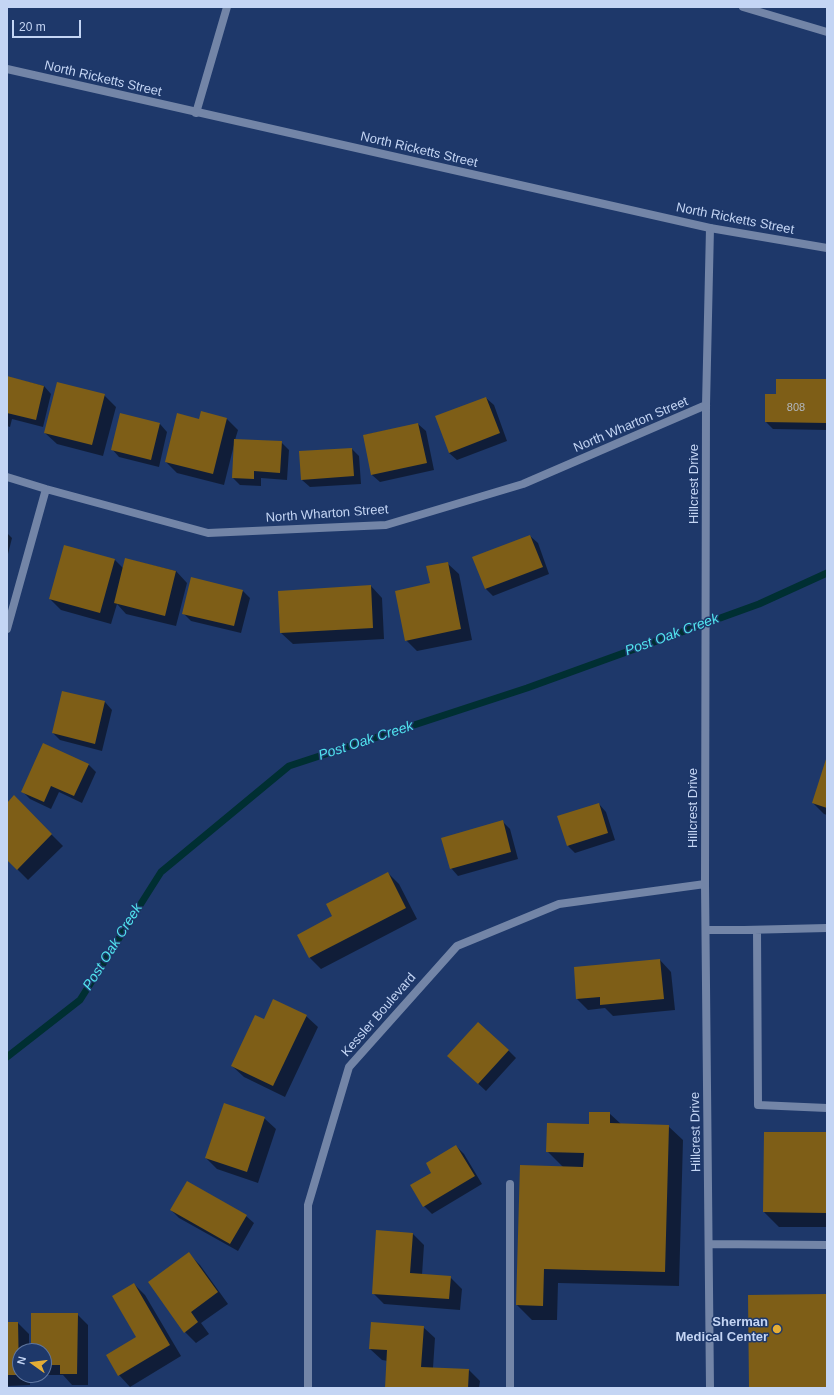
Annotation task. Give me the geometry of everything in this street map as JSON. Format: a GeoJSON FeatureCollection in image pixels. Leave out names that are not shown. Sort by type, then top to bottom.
{"type":"FeatureCollection","features":[{"type":"Feature","properties":{"kind":"street"},"geometry":{"type":"LineString","coordinates":[[196,113],[227,7]]}},
{"type":"Feature","properties":{"kind":"street"},"geometry":{"type":"LineString","coordinates":[[743,7],[772,11],[827,32]]}},
{"type":"Feature","properties":{"kind":"street","name":"North Ricketts Street"},"geometry":{"type":"LineString","coordinates":[[7,69],[196,113],[710,228],[827,248]]}},
{"type":"Feature","properties":{"kind":"street","name":"Hillcrest Drive"},"geometry":{"type":"LineString","coordinates":[[710,228],[706,406],[705,683],[705,884],[710,1388]]}},
{"type":"Feature","properties":{"kind":"street","name":"North Wharton Street"},"geometry":{"type":"LineString","coordinates":[[7,477],[208,533],[386,525],[523,484],[706,406]]}},
{"type":"Feature","properties":{"kind":"street"},"geometry":{"type":"LineString","coordinates":[[7,629],[46,489]]}},
{"type":"Feature","properties":{"kind":"street","name":"Kessler Boulevard"},"geometry":{"type":"LineString","coordinates":[[308,1388],[308,1206],[350,1067],[457,946],[559,904],[705,884]]}},
{"type":"Feature","properties":{"kind":"street"},"geometry":{"type":"LineString","coordinates":[[706,930],[827,928]]}},
{"type":"Feature","properties":{"kind":"street"},"geometry":{"type":"LineString","coordinates":[[757,930],[758,1105],[827,1108]]}},
{"type":"Feature","properties":{"kind":"street"},"geometry":{"type":"LineString","coordinates":[[510,1184],[510,1388]]}},
{"type":"Feature","properties":{"kind":"street"},"geometry":{"type":"LineString","coordinates":[[709,1244],[827,1245]]}},
{"type":"Feature","properties":{"kind":"building"},"geometry":{"type":"Polygon","coordinates":[[[7,376],[44,386],[36,420],[7,413],[7,376]]]}},
{"type":"Feature","properties":{"kind":"building"},"geometry":{"type":"Polygon","coordinates":[[[776,379],[827,379],[827,423],[765,422],[765,394],[776,394],[776,379]]]}},
{"type":"Feature","properties":{"kind":"building"},"geometry":{"type":"Polygon","coordinates":[[[57,382],[105,394],[92,445],[44,433],[57,382]]]}},
{"type":"Feature","properties":{"kind":"building"},"geometry":{"type":"Polygon","coordinates":[[[486,397],[500,433],[449,453],[435,416],[486,397]]]}},
{"type":"Feature","properties":{"kind":"building"},"geometry":{"type":"Polygon","coordinates":[[[201,411],[227,418],[213,474],[165,462],[177,413],[199,419],[201,411]]]}},
{"type":"Feature","properties":{"kind":"building"},"geometry":{"type":"Polygon","coordinates":[[[120,413],[160,423],[151,460],[111,450],[120,413]]]}},
{"type":"Feature","properties":{"kind":"building"},"geometry":{"type":"Polygon","coordinates":[[[418,423],[427,463],[371,475],[363,435],[418,423]]]}},
{"type":"Feature","properties":{"kind":"building"},"geometry":{"type":"Polygon","coordinates":[[[234,439],[282,441],[280,473],[254,471],[254,479],[232,478],[234,439]]]}},
{"type":"Feature","properties":{"kind":"building"},"geometry":{"type":"Polygon","coordinates":[[[352,448],[354,476],[301,480],[299,451],[352,448]]]}},
{"type":"Feature","properties":{"kind":"building"},"geometry":{"type":"Polygon","coordinates":[[[530,535],[543,567],[485,589],[472,557],[530,535]]]}},
{"type":"Feature","properties":{"kind":"building"},"geometry":{"type":"Polygon","coordinates":[[[64,545],[115,559],[100,613],[49,599],[64,545]]]}},
{"type":"Feature","properties":{"kind":"building"},"geometry":{"type":"Polygon","coordinates":[[[125,558],[176,571],[165,616],[114,603],[125,558]]]}},
{"type":"Feature","properties":{"kind":"building"},"geometry":{"type":"Polygon","coordinates":[[[448,562],[461,629],[405,641],[395,591],[430,583],[426,566],[448,562]]]}},
{"type":"Feature","properties":{"kind":"building"},"geometry":{"type":"Polygon","coordinates":[[[191,577],[243,590],[234,626],[182,614],[191,577]]]}},
{"type":"Feature","properties":{"kind":"building"},"geometry":{"type":"Polygon","coordinates":[[[371,585],[373,628],[280,633],[278,591],[371,585]]]}},
{"type":"Feature","properties":{"kind":"building"},"geometry":{"type":"Polygon","coordinates":[[[62,691],[105,701],[95,744],[52,733],[62,691]]]}},
{"type":"Feature","properties":{"kind":"building"},"geometry":{"type":"Polygon","coordinates":[[[43,743],[89,764],[74,796],[51,786],[44,802],[21,792],[43,743]]]}},
{"type":"Feature","properties":{"kind":"building"},"geometry":{"type":"Polygon","coordinates":[[[827,756],[827,808],[812,803],[827,756]]]}},
{"type":"Feature","properties":{"kind":"building"},"geometry":{"type":"Polygon","coordinates":[[[14,795],[52,834],[17,870],[7,860],[7,803],[14,795]]]}},
{"type":"Feature","properties":{"kind":"building"},"geometry":{"type":"Polygon","coordinates":[[[599,803],[608,833],[567,846],[557,816],[599,803]]]}},
{"type":"Feature","properties":{"kind":"building"},"geometry":{"type":"Polygon","coordinates":[[[503,820],[511,852],[450,869],[441,838],[503,820]]]}},
{"type":"Feature","properties":{"kind":"building"},"geometry":{"type":"Polygon","coordinates":[[[388,872],[406,908],[309,958],[297,935],[332,916],[326,904],[388,872]]]}},
{"type":"Feature","properties":{"kind":"building"},"geometry":{"type":"Polygon","coordinates":[[[660,959],[664,999],[600,1005],[600,997],[576,999],[574,967],[660,959]]]}},
{"type":"Feature","properties":{"kind":"building"},"geometry":{"type":"Polygon","coordinates":[[[273,999],[307,1015],[273,1086],[231,1066],[255,1015],[264,1019],[273,999]]]}},
{"type":"Feature","properties":{"kind":"building"},"geometry":{"type":"Polygon","coordinates":[[[478,1022],[509,1050],[478,1084],[447,1056],[478,1022]]]}},
{"type":"Feature","properties":{"kind":"building"},"geometry":{"type":"Polygon","coordinates":[[[224,1103],[265,1117],[247,1172],[205,1158],[224,1103]]]}},
{"type":"Feature","properties":{"kind":"building"},"geometry":{"type":"Polygon","coordinates":[[[589,1112],[610,1112],[610,1123],[669,1125],[665,1272],[544,1269],[543,1306],[516,1305],[520,1165],[583,1167],[584,1153],[546,1152],[547,1123],[589,1124],[589,1112]]]}},
{"type":"Feature","properties":{"kind":"building"},"geometry":{"type":"Polygon","coordinates":[[[764,1132],[827,1132],[827,1213],[763,1212],[764,1132]]]}},
{"type":"Feature","properties":{"kind":"building"},"geometry":{"type":"Polygon","coordinates":[[[456,1145],[475,1176],[423,1207],[410,1185],[431,1173],[426,1163],[456,1145]]]}},
{"type":"Feature","properties":{"kind":"building"},"geometry":{"type":"Polygon","coordinates":[[[187,1181],[247,1215],[230,1244],[170,1210],[187,1181]]]}},
{"type":"Feature","properties":{"kind":"building"},"geometry":{"type":"Polygon","coordinates":[[[376,1230],[413,1233],[410,1273],[451,1276],[449,1299],[372,1294],[376,1230]]]}},
{"type":"Feature","properties":{"kind":"building"},"geometry":{"type":"Polygon","coordinates":[[[189,1252],[218,1292],[191,1312],[198,1322],[184,1333],[148,1282],[189,1252]]]}},
{"type":"Feature","properties":{"kind":"building"},"geometry":{"type":"Polygon","coordinates":[[[134,1283],[170,1345],[118,1376],[106,1355],[136,1337],[112,1296],[134,1283]]]}},
{"type":"Feature","properties":{"kind":"building","name":"Sherman Medical Center"},"geometry":{"type":"Polygon","coordinates":[[[827,1294],[827,1388],[749,1388],[748,1295],[827,1294]]]}},
{"type":"Feature","properties":{"kind":"building"},"geometry":{"type":"Polygon","coordinates":[[[31,1313],[78,1313],[77,1374],[60,1374],[60,1365],[52,1365],[52,1343],[31,1343],[31,1313]]]}},
{"type":"Feature","properties":{"kind":"building"},"geometry":{"type":"Polygon","coordinates":[[[7,1322],[18,1322],[18,1343],[12,1343],[12,1375],[7,1375],[7,1322]]]}},
{"type":"Feature","properties":{"kind":"building"},"geometry":{"type":"Polygon","coordinates":[[[371,1322],[424,1326],[421,1367],[469,1369],[468,1388],[385,1388],[387,1350],[369,1349],[371,1322]]]}},
{"type":"Feature","properties":{"kind":"waterway","name":"Post Oak Creek"},"geometry":{"type":"LineString","coordinates":[[7,1057],[80,1000],[161,872],[289,766],[527,688],[759,604],[827,573]]}},
{"type":"Feature","properties":{"kind":"place","name":"Sherman Medical Center"},"geometry":{"type":"Point","coordinates":[777,1329]}}]}
